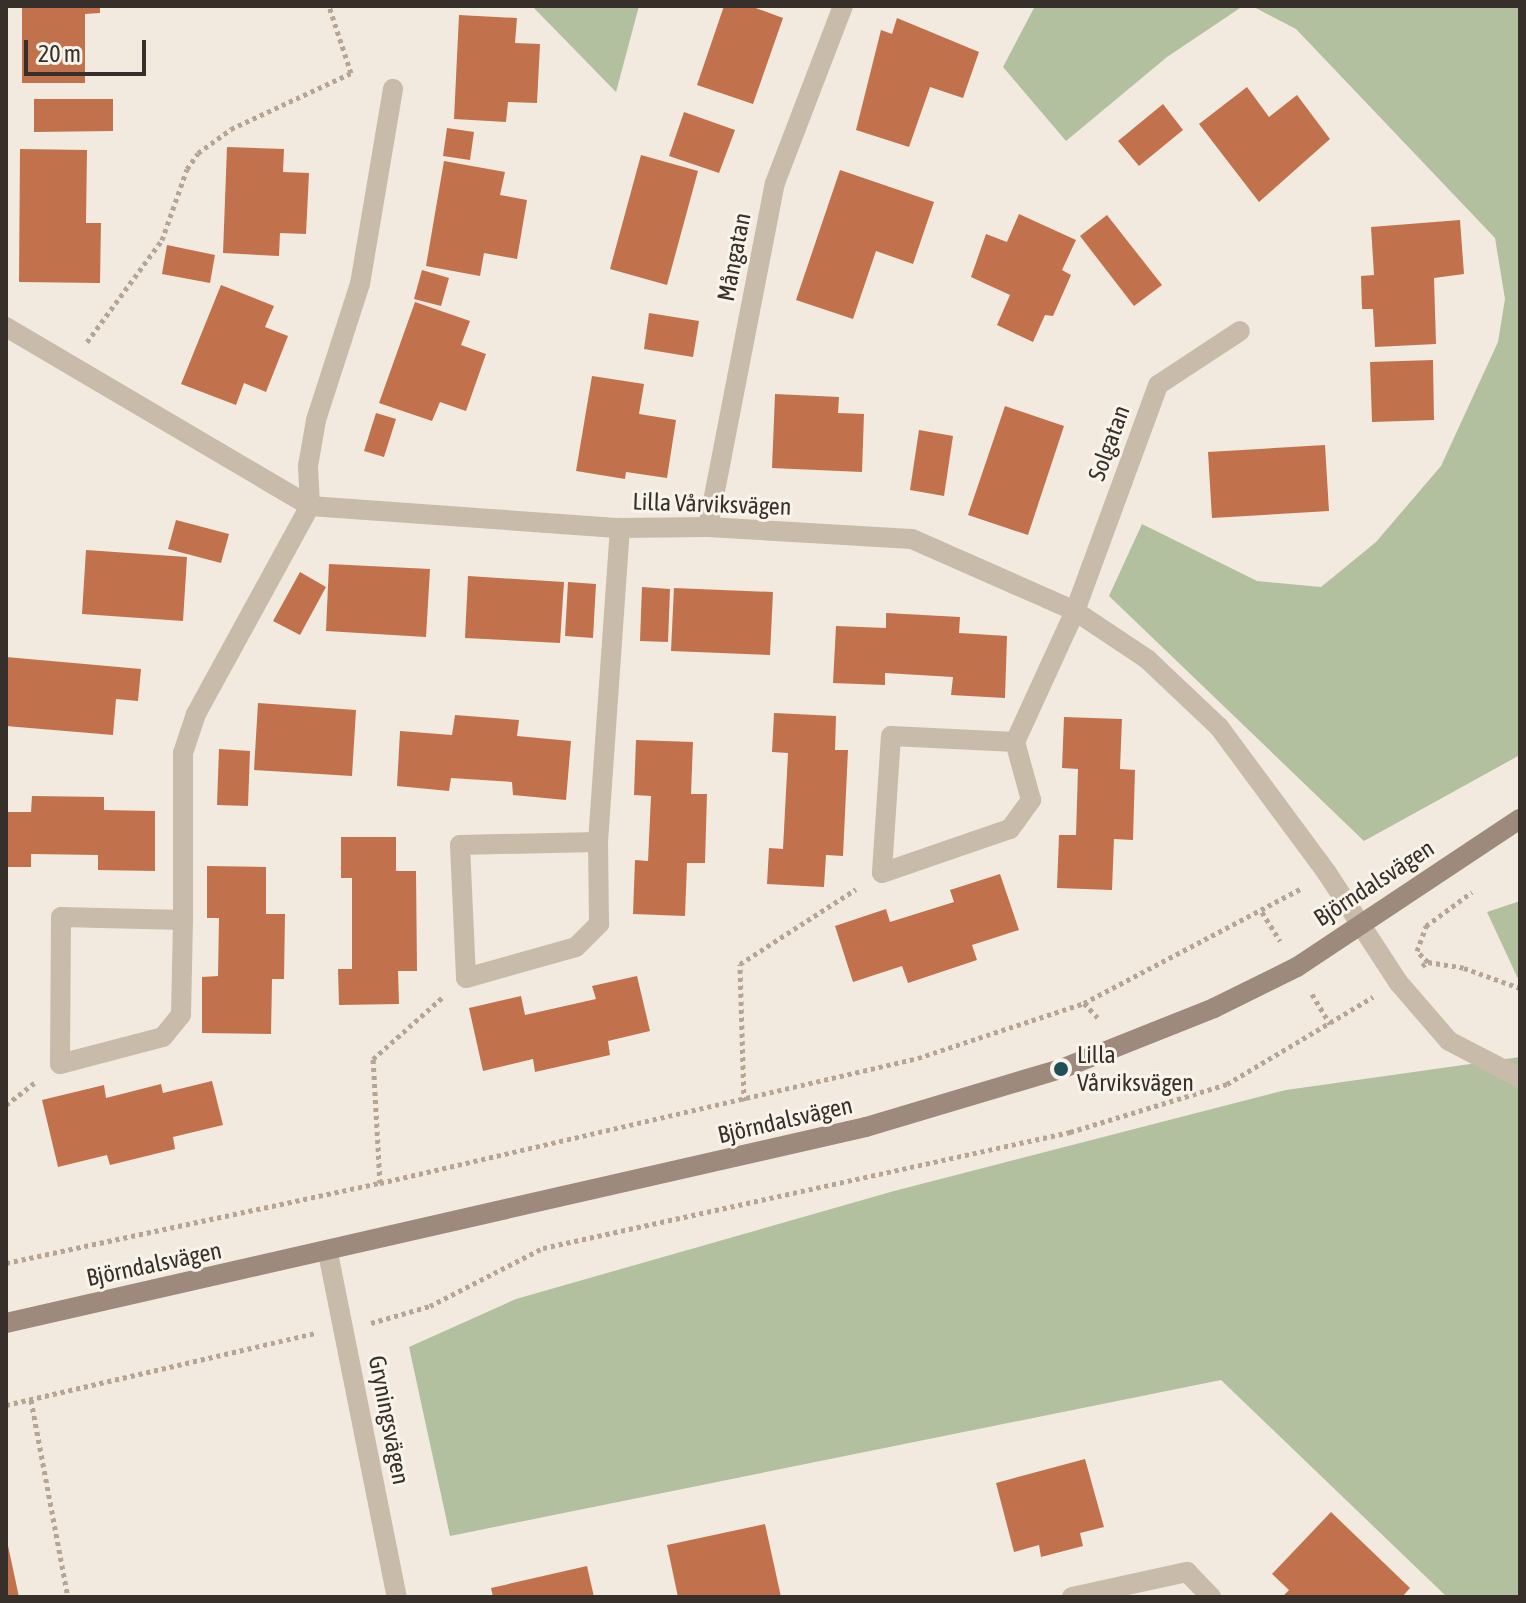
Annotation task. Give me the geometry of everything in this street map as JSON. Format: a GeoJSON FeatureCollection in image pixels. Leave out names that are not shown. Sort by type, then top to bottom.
{"type":"FeatureCollection","features":[{"type":"Feature","properties":{"kind":"street","name":"Mångatan"},"geometry":{"type":"LineString","coordinates":[[708,527],[775,183],[843,6]]}},
{"type":"Feature","properties":{"kind":"street"},"geometry":{"type":"LineString","coordinates":[[183,920],[61,917],[60,1064],[163,1037],[181,1015],[183,920],[183,753],[196,714],[310,506],[308,466],[316,420],[360,284],[393,89]]}},
{"type":"Feature","properties":{"kind":"street","name":"Lilla Vårviksvägen"},"geometry":{"type":"LineString","coordinates":[[6,327],[310,506],[620,528],[708,527],[912,539],[1075,611],[1147,659],[1219,727],[1327,873],[1398,982],[1449,1041],[1520,1078]]}},
{"type":"Feature","properties":{"kind":"street","name":"Solgatan"},"geometry":{"type":"LineString","coordinates":[[1075,611],[1158,385],[1240,331]]}},
{"type":"Feature","properties":{"kind":"street","name":"Lilla Vårviksvägen"},"geometry":{"type":"LineString","coordinates":[[466,978],[576,947],[599,924],[598,842],[620,528]]}},
{"type":"Feature","properties":{"kind":"street"},"geometry":{"type":"LineString","coordinates":[[1015,742],[891,736],[882,873],[1010,829],[1031,800],[1015,742],[1075,611]]}},
{"type":"Feature","properties":{"kind":"street","name":"Björndalsvägen"},"geometry":{"type":"LineString","coordinates":[[6,1323],[328,1253],[866,1127],[1061,1069],[1228,1002],[1297,967],[1359,922],[1520,819]]}},
{"type":"Feature","properties":{"kind":"street"},"geometry":{"type":"LineString","coordinates":[[466,978],[460,845],[598,842]]}},
{"type":"Feature","properties":{"kind":"street","name":"Gryningsvägen"},"geometry":{"type":"LineString","coordinates":[[328,1253],[397,1597]]}},
{"type":"Feature","properties":{"kind":"street"},"geometry":{"type":"LineString","coordinates":[[1072,1597],[1187,1572],[1211,1597]]}},
{"type":"Feature","properties":{"kind":"path"},"geometry":{"type":"LineString","coordinates":[[72,366],[115,298],[162,240],[187,169],[198,153],[231,129],[351,73],[329,6]]}},
{"type":"Feature","properties":{"kind":"path"},"geometry":{"type":"LineString","coordinates":[[744,1101],[740,964],[882,873]]}},
{"type":"Feature","properties":{"kind":"path"},"geometry":{"type":"LineString","coordinates":[[6,1263],[380,1183],[744,1101],[918,1058],[1084,1003],[1327,873]]}},
{"type":"Feature","properties":{"kind":"path"},"geometry":{"type":"LineString","coordinates":[[1482,884],[1426,926],[1417,951],[1428,962],[1464,968],[1520,988]]}},
{"type":"Feature","properties":{"kind":"path"},"geometry":{"type":"LineString","coordinates":[[6,1405],[430,1306],[543,1248],[1070,1132],[1227,1084],[1428,962]]}},
{"type":"Feature","properties":{"kind":"path"},"geometry":{"type":"LineString","coordinates":[[380,1183],[373,1059],[466,978]]}},
{"type":"Feature","properties":{"kind":"path"},"geometry":{"type":"LineString","coordinates":[[1084,1003],[1100,1020]]}},
{"type":"Feature","properties":{"kind":"path"},"geometry":{"type":"LineString","coordinates":[[31,1400],[68,1597]]}},
{"type":"Feature","properties":{"kind":"green space"},"geometry":{"type":"Polygon","coordinates":[[[532,6],[639,6],[616,92],[532,6]]]}},
{"type":"Feature","properties":{"kind":"green space"},"geometry":{"type":"Polygon","coordinates":[[[1035,6],[1243,6],[1167,57],[1066,141],[1003,67],[1035,6]]]}},
{"type":"Feature","properties":{"kind":"green space"},"geometry":{"type":"Polygon","coordinates":[[[1252,6],[1520,6],[1520,755],[1364,841],[1109,596],[1142,524],[1257,581],[1321,587],[1376,542],[1441,466],[1498,342],[1505,299],[1495,238],[1296,29],[1252,6]]]}},
{"type":"Feature","properties":{"kind":"green space"},"geometry":{"type":"Polygon","coordinates":[[[1520,901],[1520,983],[1487,912],[1520,901]]]}},
{"type":"Feature","properties":{"kind":"green space"},"geometry":{"type":"Polygon","coordinates":[[[1520,1057],[1520,1597],[1447,1597],[1221,1380],[450,1536],[409,1347],[516,1299],[894,1191],[1286,1090],[1520,1057]]]}},
{"type":"Feature","properties":{"kind":"building"},"geometry":{"type":"Polygon","coordinates":[[[22,6],[100,6],[100,13],[85,14],[85,83],[22,83],[22,6]]]}},
{"type":"Feature","properties":{"kind":"building"},"geometry":{"type":"Polygon","coordinates":[[[724,6],[750,6],[783,18],[753,104],[697,85],[724,6]]]}},
{"type":"Feature","properties":{"kind":"building"},"geometry":{"type":"Polygon","coordinates":[[[459,15],[517,18],[515,43],[540,44],[537,103],[508,102],[506,122],[454,119],[459,15]]]}},
{"type":"Feature","properties":{"kind":"building"},"geometry":{"type":"Polygon","coordinates":[[[897,18],[979,52],[963,98],[930,87],[909,147],[856,130],[881,30],[892,34],[897,18]]]}},
{"type":"Feature","properties":{"kind":"building"},"geometry":{"type":"Polygon","coordinates":[[[1247,87],[1269,117],[1297,95],[1330,139],[1259,202],[1199,124],[1247,87]]]}},
{"type":"Feature","properties":{"kind":"building"},"geometry":{"type":"Polygon","coordinates":[[[34,99],[113,99],[113,131],[34,132],[34,99]]]}},
{"type":"Feature","properties":{"kind":"building"},"geometry":{"type":"Polygon","coordinates":[[[1163,104],[1183,130],[1139,166],[1118,141],[1163,104]]]}},
{"type":"Feature","properties":{"kind":"building"},"geometry":{"type":"Polygon","coordinates":[[[684,112],[735,130],[719,173],[669,156],[684,112]]]}},
{"type":"Feature","properties":{"kind":"building"},"geometry":{"type":"Polygon","coordinates":[[[447,128],[474,132],[470,160],[443,156],[447,128]]]}},
{"type":"Feature","properties":{"kind":"building"},"geometry":{"type":"Polygon","coordinates":[[[227,147],[284,149],[283,172],[309,173],[306,234],[280,233],[279,256],[223,253],[227,147]]]}},
{"type":"Feature","properties":{"kind":"building"},"geometry":{"type":"Polygon","coordinates":[[[20,149],[87,150],[86,223],[101,223],[100,283],[19,282],[20,149]]]}},
{"type":"Feature","properties":{"kind":"building"},"geometry":{"type":"Polygon","coordinates":[[[641,155],[698,171],[667,285],[610,269],[641,155]]]}},
{"type":"Feature","properties":{"kind":"building"},"geometry":{"type":"Polygon","coordinates":[[[444,161],[505,172],[500,195],[527,200],[517,259],[484,253],[480,276],[426,266],[444,161]]]}},
{"type":"Feature","properties":{"kind":"building"},"geometry":{"type":"Polygon","coordinates":[[[840,170],[934,202],[913,264],[876,251],[853,319],[796,300],[840,170]]]}},
{"type":"Feature","properties":{"kind":"building"},"geometry":{"type":"Polygon","coordinates":[[[1019,214],[1076,240],[1062,270],[1071,275],[1053,316],[1045,315],[1033,342],[997,325],[1010,295],[971,277],[986,234],[1007,242],[1019,214]]]}},
{"type":"Feature","properties":{"kind":"building"},"geometry":{"type":"Polygon","coordinates":[[[1107,215],[1162,285],[1134,306],[1080,236],[1107,215]]]}},
{"type":"Feature","properties":{"kind":"building"},"geometry":{"type":"Polygon","coordinates":[[[1460,220],[1464,274],[1434,278],[1436,344],[1375,347],[1373,309],[1362,309],[1361,276],[1374,275],[1371,227],[1460,220]]]}},
{"type":"Feature","properties":{"kind":"building"},"geometry":{"type":"Polygon","coordinates":[[[167,245],[215,255],[210,283],[162,274],[167,245]]]}},
{"type":"Feature","properties":{"kind":"building"},"geometry":{"type":"Polygon","coordinates":[[[422,270],[449,278],[441,306],[414,299],[422,270]]]}},
{"type":"Feature","properties":{"kind":"building"},"geometry":{"type":"Polygon","coordinates":[[[221,285],[274,306],[265,327],[288,336],[266,392],[244,383],[236,405],[181,384],[221,285]]]}},
{"type":"Feature","properties":{"kind":"building"},"geometry":{"type":"Polygon","coordinates":[[[415,302],[470,321],[461,345],[486,354],[466,411],[440,402],[432,421],[379,403],[415,302]]]}},
{"type":"Feature","properties":{"kind":"building"},"geometry":{"type":"Polygon","coordinates":[[[649,313],[699,321],[693,357],[644,349],[649,313]]]}},
{"type":"Feature","properties":{"kind":"building"},"geometry":{"type":"Polygon","coordinates":[[[1433,360],[1434,420],[1372,422],[1370,362],[1433,360]]]}},
{"type":"Feature","properties":{"kind":"building"},"geometry":{"type":"Polygon","coordinates":[[[592,376],[644,384],[639,414],[676,420],[667,478],[626,472],[625,479],[576,471],[592,376]]]}},
{"type":"Feature","properties":{"kind":"building"},"geometry":{"type":"Polygon","coordinates":[[[775,394],[839,397],[838,413],[864,414],[862,472],[772,468],[775,394]]]}},
{"type":"Feature","properties":{"kind":"building"},"geometry":{"type":"Polygon","coordinates":[[[1005,406],[1064,426],[1028,535],[968,515],[1005,406]]]}},
{"type":"Feature","properties":{"kind":"building"},"geometry":{"type":"Polygon","coordinates":[[[376,413],[396,419],[384,457],[364,451],[376,413]]]}},
{"type":"Feature","properties":{"kind":"building"},"geometry":{"type":"Polygon","coordinates":[[[919,430],[953,436],[944,496],[910,490],[919,430]]]}},
{"type":"Feature","properties":{"kind":"building"},"geometry":{"type":"Polygon","coordinates":[[[1325,445],[1329,511],[1212,518],[1208,452],[1325,445]]]}},
{"type":"Feature","properties":{"kind":"building"},"geometry":{"type":"Polygon","coordinates":[[[176,520],[229,534],[221,563],[168,549],[176,520]]]}},
{"type":"Feature","properties":{"kind":"building"},"geometry":{"type":"Polygon","coordinates":[[[86,550],[187,557],[183,621],[82,614],[86,550]]]}},
{"type":"Feature","properties":{"kind":"building"},"geometry":{"type":"Polygon","coordinates":[[[329,564],[430,569],[426,637],[326,631],[329,564]]]}},
{"type":"Feature","properties":{"kind":"building"},"geometry":{"type":"Polygon","coordinates":[[[300,572],[326,587],[300,635],[273,621],[300,572]]]}},
{"type":"Feature","properties":{"kind":"building"},"geometry":{"type":"Polygon","coordinates":[[[468,576],[564,582],[560,643],[465,638],[468,576]]]}},
{"type":"Feature","properties":{"kind":"building"},"geometry":{"type":"Polygon","coordinates":[[[568,582],[596,584],[593,638],[565,636],[568,582]]]}},
{"type":"Feature","properties":{"kind":"building"},"geometry":{"type":"Polygon","coordinates":[[[642,587],[670,589],[668,642],[640,641],[642,587]]]}},
{"type":"Feature","properties":{"kind":"building"},"geometry":{"type":"Polygon","coordinates":[[[674,588],[773,592],[770,655],[671,651],[674,588]]]}},
{"type":"Feature","properties":{"kind":"building"},"geometry":{"type":"Polygon","coordinates":[[[886,613],[960,617],[959,633],[1007,636],[1005,698],[951,695],[953,677],[885,673],[885,685],[833,683],[836,626],[886,628],[886,613]]]}},
{"type":"Feature","properties":{"kind":"building"},"geometry":{"type":"Polygon","coordinates":[[[6,657],[141,669],[138,701],[116,699],[113,735],[6,726],[6,657]]]}},
{"type":"Feature","properties":{"kind":"building"},"geometry":{"type":"Polygon","coordinates":[[[258,703],[356,710],[352,776],[254,770],[258,703]]]}},
{"type":"Feature","properties":{"kind":"building"},"geometry":{"type":"Polygon","coordinates":[[[774,713],[836,716],[835,750],[848,750],[843,856],[826,855],[824,887],[767,884],[769,848],[783,849],[788,753],[772,752],[774,713]]]}},
{"type":"Feature","properties":{"kind":"building"},"geometry":{"type":"Polygon","coordinates":[[[455,715],[519,720],[517,736],[571,741],[566,800],[513,795],[512,782],[451,778],[449,791],[397,786],[400,731],[452,735],[455,715]]]}},
{"type":"Feature","properties":{"kind":"building"},"geometry":{"type":"Polygon","coordinates":[[[1064,717],[1122,719],[1120,769],[1135,770],[1133,840],[1114,839],[1112,890],[1057,888],[1059,835],[1076,835],[1078,769],[1062,768],[1064,717]]]}},
{"type":"Feature","properties":{"kind":"building"},"geometry":{"type":"Polygon","coordinates":[[[636,740],[693,742],[691,794],[707,794],[705,863],[687,863],[685,916],[633,914],[635,860],[648,861],[651,796],[634,795],[636,740]]]}},
{"type":"Feature","properties":{"kind":"building"},"geometry":{"type":"Polygon","coordinates":[[[219,749],[250,751],[248,806],[217,805],[219,749]]]}},
{"type":"Feature","properties":{"kind":"building"},"geometry":{"type":"Polygon","coordinates":[[[32,796],[104,797],[104,810],[155,811],[155,871],[98,870],[98,855],[31,854],[31,867],[6,867],[6,812],[31,812],[32,796]]]}},
{"type":"Feature","properties":{"kind":"building"},"geometry":{"type":"Polygon","coordinates":[[[341,837],[396,837],[396,871],[416,871],[417,971],[398,971],[399,1004],[339,1005],[338,969],[352,969],[352,878],[341,878],[341,837]]]}},
{"type":"Feature","properties":{"kind":"building"},"geometry":{"type":"Polygon","coordinates":[[[207,866],[266,867],[266,914],[285,914],[284,979],[272,979],[271,1034],[202,1033],[202,977],[218,976],[219,918],[207,918],[207,866]]]}},
{"type":"Feature","properties":{"kind":"building"},"geometry":{"type":"Polygon","coordinates":[[[1000,874],[1019,930],[972,945],[977,960],[908,983],[902,966],[853,982],[835,926],[886,909],[890,922],[954,902],[950,890],[1000,874]]]}},
{"type":"Feature","properties":{"kind":"building"},"geometry":{"type":"Polygon","coordinates":[[[637,976],[650,1031],[608,1041],[610,1055],[535,1072],[533,1059],[483,1071],[469,1008],[521,996],[525,1015],[596,999],[592,986],[637,976]]]}},
{"type":"Feature","properties":{"kind":"building"},"geometry":{"type":"Polygon","coordinates":[[[212,1081],[223,1125],[173,1137],[175,1149],[110,1165],[107,1155],[58,1167],[42,1100],[104,1085],[106,1098],[161,1084],[163,1093],[212,1081]]]}},
{"type":"Feature","properties":{"kind":"building"},"geometry":{"type":"Polygon","coordinates":[[[1085,1459],[1104,1527],[1080,1533],[1083,1546],[1041,1557],[1039,1545],[1014,1552],[996,1483],[1085,1459]]]}},
{"type":"Feature","properties":{"kind":"building"},"geometry":{"type":"Polygon","coordinates":[[[1331,1512],[1410,1588],[1402,1597],[1282,1597],[1289,1590],[1272,1574],[1331,1512]]]}},
{"type":"Feature","properties":{"kind":"building"},"geometry":{"type":"Polygon","coordinates":[[[765,1524],[781,1597],[678,1597],[667,1545],[765,1524]]]}},
{"type":"Feature","properties":{"kind":"building"},"geometry":{"type":"Polygon","coordinates":[[[7,1541],[19,1597],[6,1597],[7,1541]]]}},
{"type":"Feature","properties":{"kind":"building"},"geometry":{"type":"Polygon","coordinates":[[[587,1566],[594,1597],[493,1597],[491,1588],[587,1566]]]}},
{"type":"Feature","properties":{"kind":"place","name":"Lilla Vårviksvägen"},"geometry":{"type":"Point","coordinates":[1061,1069]}}]}
